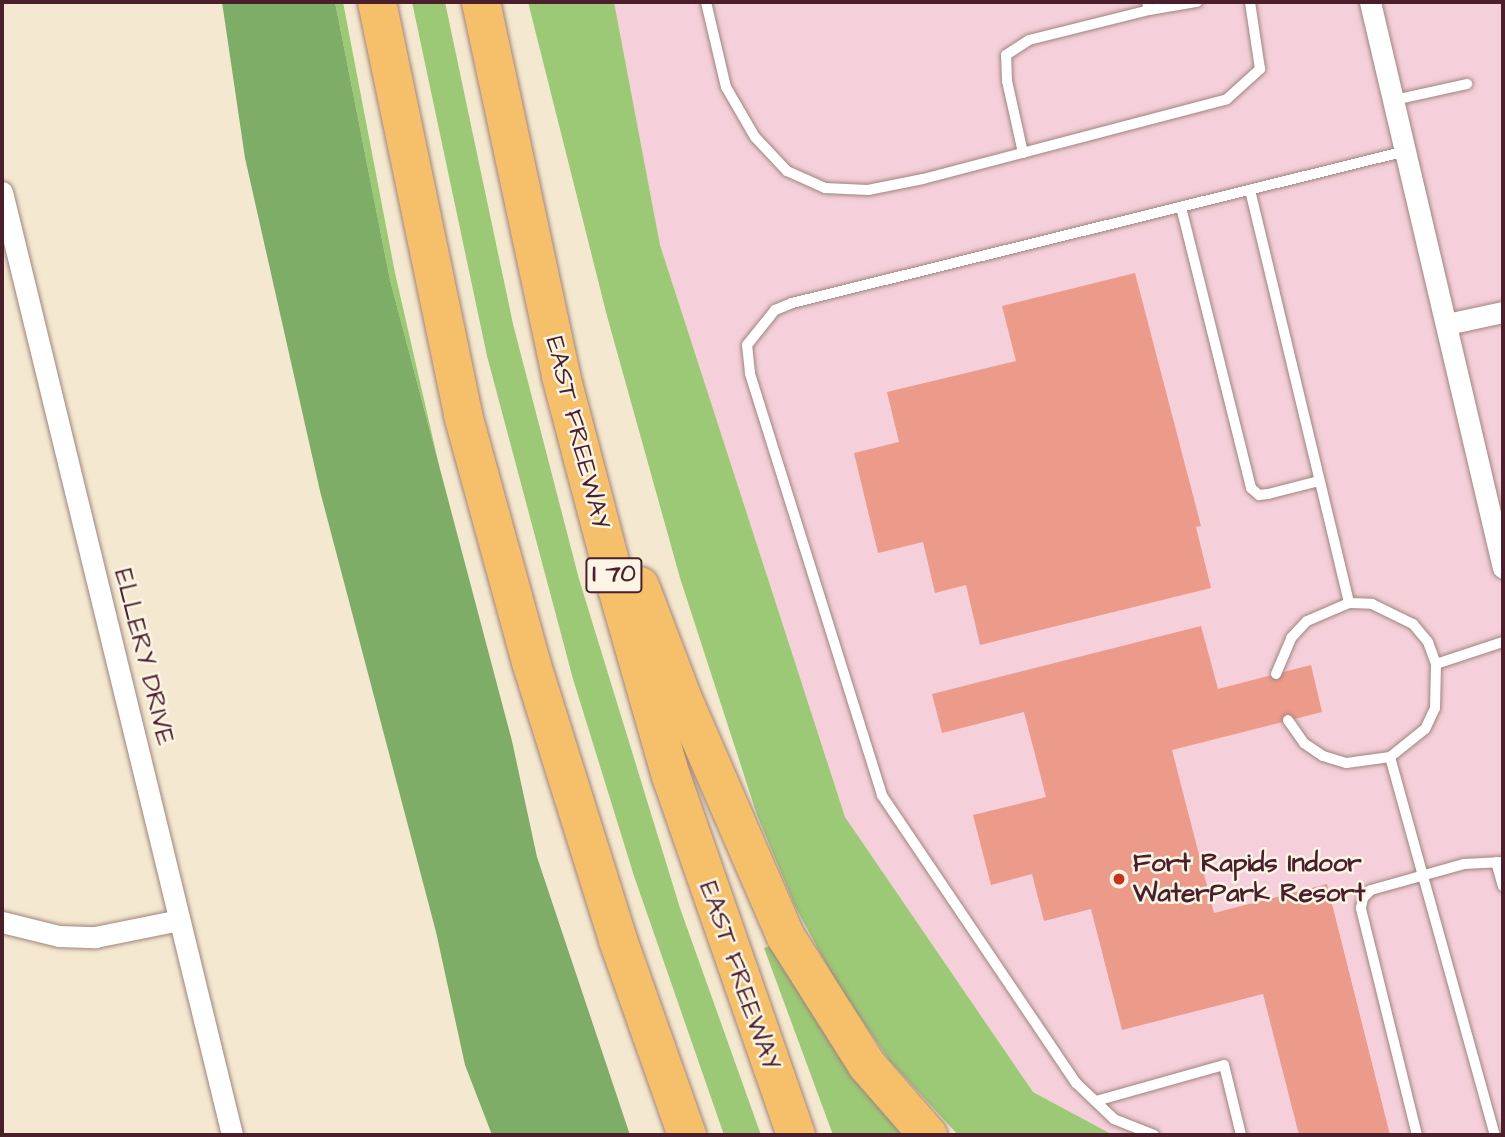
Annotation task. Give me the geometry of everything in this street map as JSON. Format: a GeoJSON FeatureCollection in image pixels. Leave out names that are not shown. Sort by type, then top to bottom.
{"type":"FeatureCollection","features":[{"type":"Feature","properties":{"kind":"highway"},"geometry":{"type":"LineString","coordinates":[[377,2],[463,415],[531,662],[618,940],[687,1135]]}},
{"type":"Feature","properties":{"kind":"highway","name":"EAST FREEWAY"},"geometry":{"type":"LineString","coordinates":[[481,2],[561,376],[671,776],[796,1135]]}},
{"type":"Feature","properties":{"kind":"highway"},"geometry":{"type":"LineString","coordinates":[[561,376],[683,699],[786,937],[867,1065],[928,1135]]}},
{"type":"Feature","properties":{"kind":"street"},"geometry":{"type":"LineString","coordinates":[[1370,2],[1503,568]]}},
{"type":"Feature","properties":{"kind":"street","name":"ELLERY DRIVE"},"geometry":{"type":"LineString","coordinates":[[2,192],[232,1135]]}},
{"type":"Feature","properties":{"kind":"street"},"geometry":{"type":"LineString","coordinates":[[1447,324],[1503,312]]}},
{"type":"Feature","properties":{"kind":"street"},"geometry":{"type":"LineString","coordinates":[[2,922],[59,936],[95,937],[180,920]]}},
{"type":"Feature","properties":{"kind":"lane"},"geometry":{"type":"LineString","coordinates":[[706,2],[726,87],[755,137],[787,171],[825,188],[868,190],[1023,153],[1227,99],[1260,69],[1250,2]]}},
{"type":"Feature","properties":{"kind":"lane"},"geometry":{"type":"LineString","coordinates":[[1023,153],[1007,81],[1006,55],[1029,40],[1148,6],[1197,2]]}},
{"type":"Feature","properties":{"kind":"lane"},"geometry":{"type":"LineString","coordinates":[[1394,100],[1467,84]]}},
{"type":"Feature","properties":{"kind":"lane"},"geometry":{"type":"LineString","coordinates":[[1154,1135],[1114,1119],[1076,1083],[882,795],[750,373],[747,345],[775,310],[792,303],[1406,151]]}},
{"type":"Feature","properties":{"kind":"lane"},"geometry":{"type":"LineString","coordinates":[[1250,190],[1349,603]]}},
{"type":"Feature","properties":{"kind":"lane"},"geometry":{"type":"LineString","coordinates":[[1181,207],[1251,488],[1259,495],[1319,481]]}},
{"type":"Feature","properties":{"kind":"lane"},"geometry":{"type":"LineString","coordinates":[[1276,674],[1292,638],[1307,621],[1349,603],[1372,604],[1413,624],[1437,664],[1435,708],[1425,729],[1391,757],[1346,763],[1324,756],[1304,743],[1288,720]]}},
{"type":"Feature","properties":{"kind":"lane"},"geometry":{"type":"LineString","coordinates":[[1437,664],[1503,642]]}},
{"type":"Feature","properties":{"kind":"lane"},"geometry":{"type":"LineString","coordinates":[[1391,757],[1495,1135]]}},
{"type":"Feature","properties":{"kind":"lane"},"geometry":{"type":"LineString","coordinates":[[1417,1135],[1361,908],[1371,890],[1464,864],[1500,862],[1503,886]]}},
{"type":"Feature","properties":{"kind":"lane"},"geometry":{"type":"LineString","coordinates":[[1096,1101],[1224,1065],[1241,1135]]}},
{"type":"Feature","properties":{"kind":"shaded area"},"geometry":{"type":"Polygon","coordinates":[[[614,2],[1503,2],[1503,1135],[1113,1135],[1033,1092],[845,817],[660,245],[614,2]]]}},
{"type":"Feature","properties":{"kind":"green space"},"geometry":{"type":"Polygon","coordinates":[[[222,2],[335,2],[390,280],[512,741],[537,857],[630,1135],[492,1135],[465,1065],[436,932],[320,491],[245,158],[222,2]]]}},
{"type":"Feature","properties":{"kind":"green space"},"geometry":{"type":"Polygon","coordinates":[[[335,2],[343,2],[395,273],[439,465],[390,280],[335,2]]]}},
{"type":"Feature","properties":{"kind":"green space"},"geometry":{"type":"Polygon","coordinates":[[[412,2],[445,2],[513,324],[579,579],[680,908],[761,1135],[724,1135],[634,876],[573,679],[487,356],[412,2]]]}},
{"type":"Feature","properties":{"kind":"green space"},"geometry":{"type":"Polygon","coordinates":[[[528,2],[614,2],[660,245],[845,817],[1033,1092],[1113,1135],[958,1135],[890,1061],[837,984],[795,906],[757,815],[680,578],[607,316],[528,2]]]}},
{"type":"Feature","properties":{"kind":"green space"},"geometry":{"type":"Polygon","coordinates":[[[774,945],[904,1135],[833,1135],[764,948],[774,945]]]}},
{"type":"Feature","properties":{"kind":"building"},"geometry":{"type":"Polygon","coordinates":[[[1135,273],[1201,526],[1196,527],[1211,588],[980,645],[966,585],[935,593],[923,542],[878,553],[854,453],[899,442],[887,392],[1016,361],[1002,306],[1135,273]]]}},
{"type":"Feature","properties":{"kind":"building","name":"Fort Rapids Indoor WaterPark Resort"},"geometry":{"type":"Polygon","coordinates":[[[1201,626],[1218,689],[1311,665],[1322,712],[1172,750],[1214,913],[1327,884],[1390,1135],[1299,1135],[1263,994],[1122,1030],[1091,909],[1044,921],[1032,874],[991,885],[973,815],[1046,797],[1024,712],[942,733],[932,694],[1201,626]]]}},
{"type":"Feature","properties":{"kind":"place","name":"Fort Rapids Indoor WaterPark Resort"},"geometry":{"type":"Point","coordinates":[1119,879]}}]}
